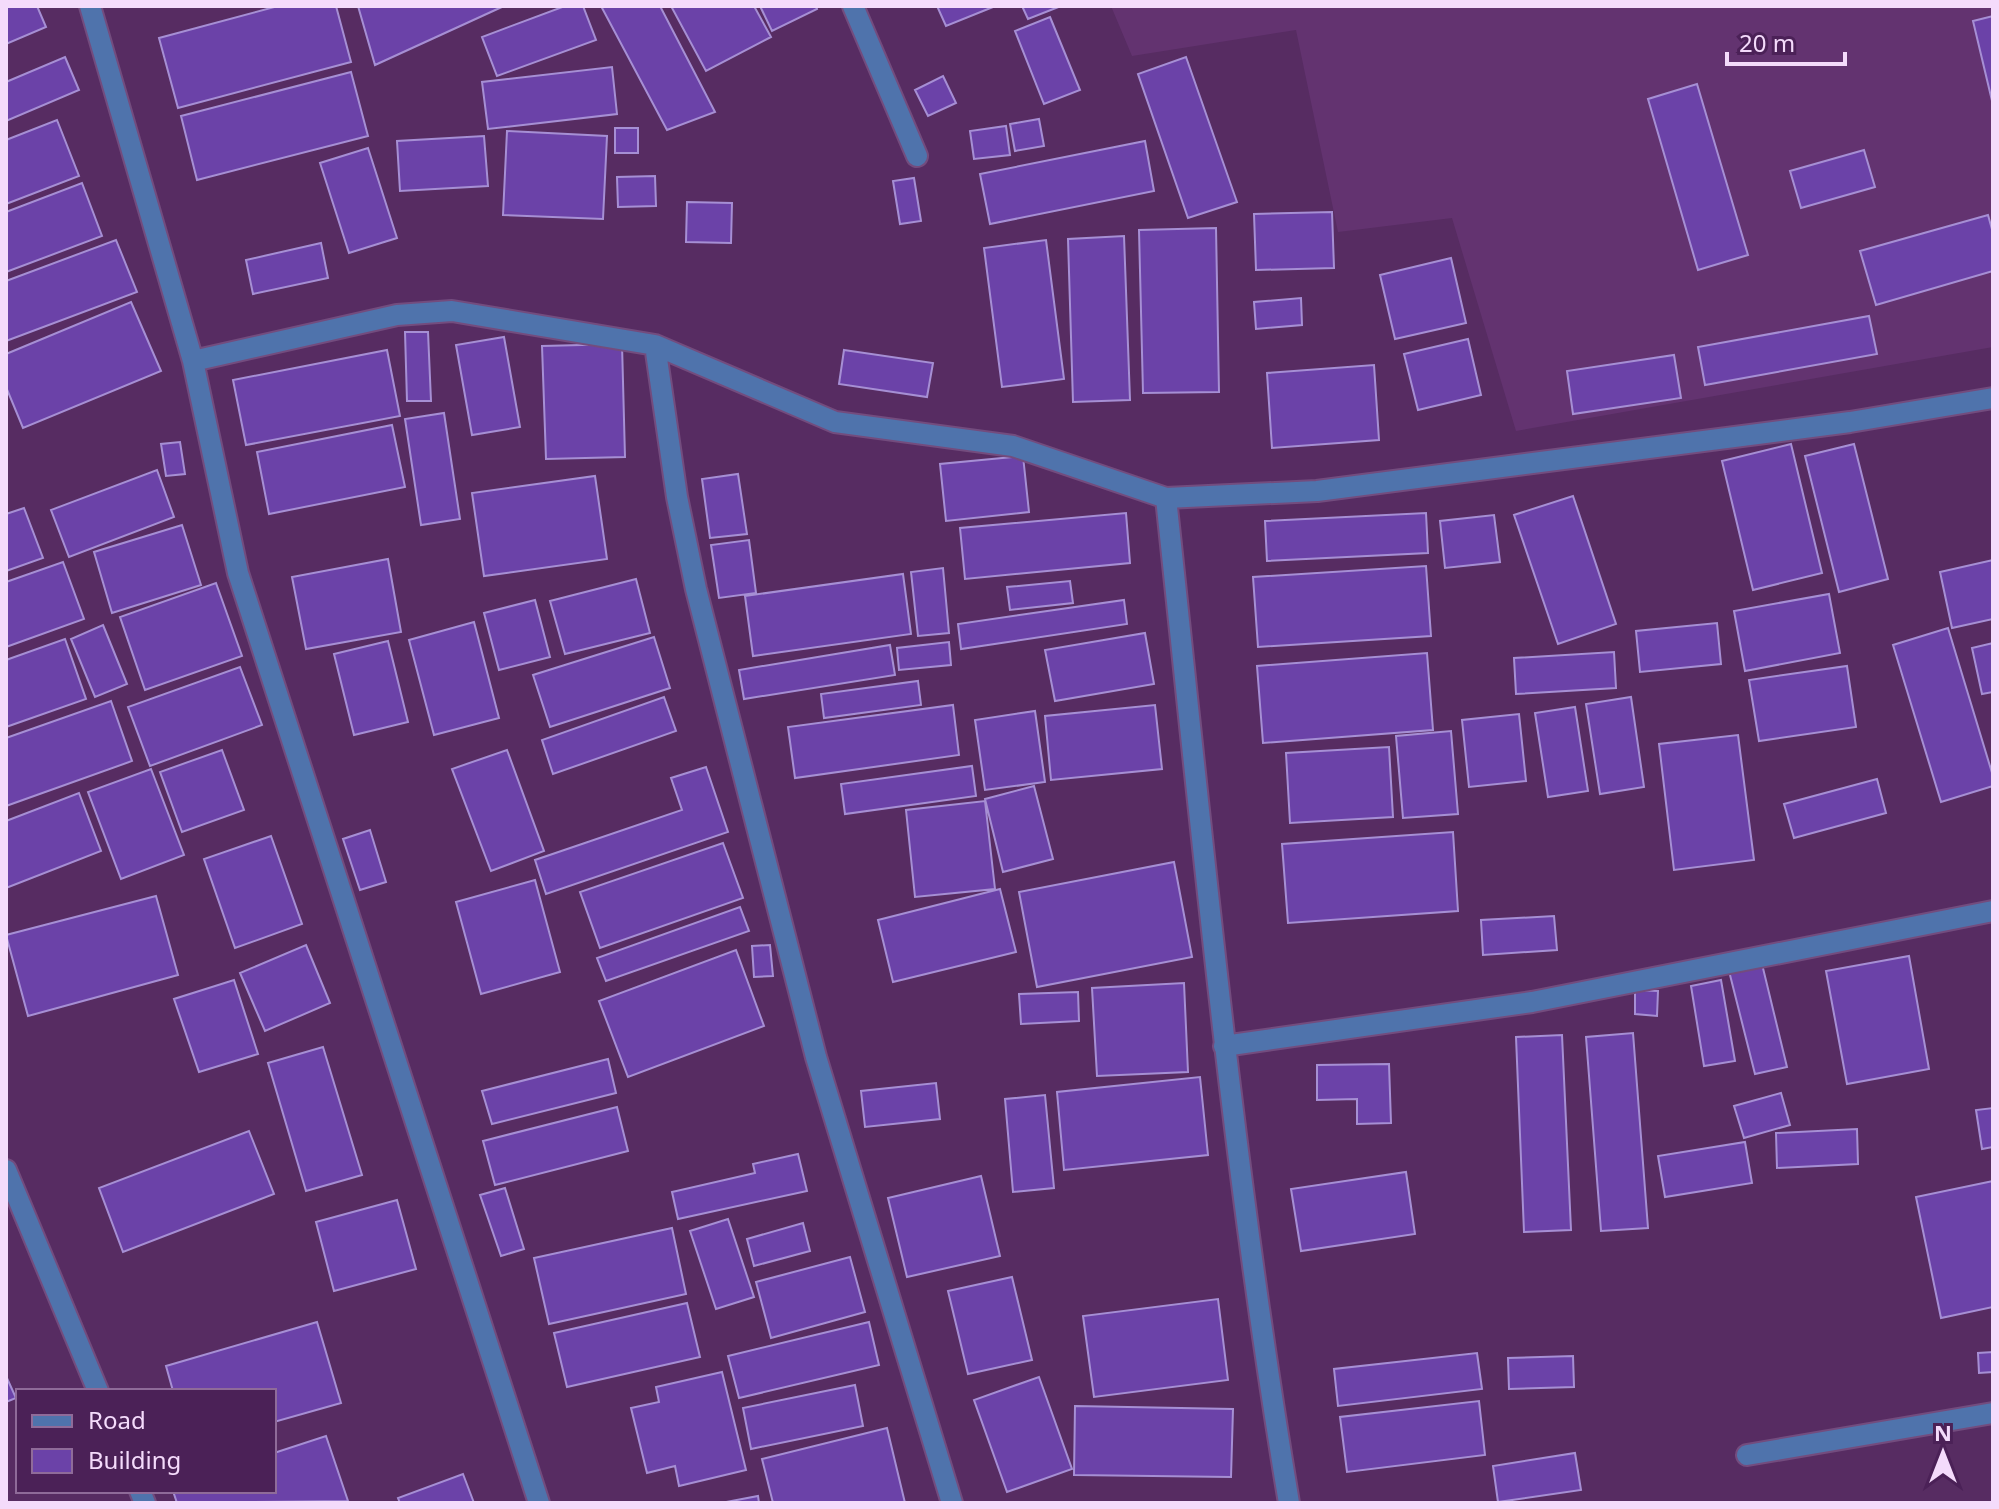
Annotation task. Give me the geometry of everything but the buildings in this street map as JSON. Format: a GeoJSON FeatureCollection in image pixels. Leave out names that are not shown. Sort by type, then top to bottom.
{"type":"FeatureCollection","features":[{"type":"Feature","properties":{"kind":"street"},"geometry":{"type":"LineString","coordinates":[[90,6],[193,361],[238,573],[539,1503]]}},
{"type":"Feature","properties":{"kind":"street"},"geometry":{"type":"LineString","coordinates":[[853,6],[917,156]]}},
{"type":"Feature","properties":{"kind":"street"},"geometry":{"type":"LineString","coordinates":[[193,361],[397,315],[452,311],[655,345],[835,422],[1013,446],[1166,498],[1317,491],[1850,422],[1993,398]]}},
{"type":"Feature","properties":{"kind":"street"},"geometry":{"type":"LineString","coordinates":[[655,345],[677,497],[711,650],[816,1057],[952,1503]]}},
{"type":"Feature","properties":{"kind":"street"},"geometry":{"type":"LineString","coordinates":[[1166,498],[1224,1046],[1268,1379],[1289,1503]]}},
{"type":"Feature","properties":{"kind":"street"},"geometry":{"type":"LineString","coordinates":[[1224,1046],[1532,1002],[1993,911]]}},
{"type":"Feature","properties":{"kind":"street"},"geometry":{"type":"LineString","coordinates":[[6,1170],[97,1389]]}},
{"type":"Feature","properties":{"kind":"street"},"geometry":{"type":"LineString","coordinates":[[1747,1455],[1993,1413]]}},
{"type":"Feature","properties":{"kind":"shaded area"},"geometry":{"type":"Polygon","coordinates":[[[1111,6],[1993,6],[1993,347],[1516,431],[1452,218],[1338,232],[1296,30],[1132,56],[1111,6]]]}}]}
